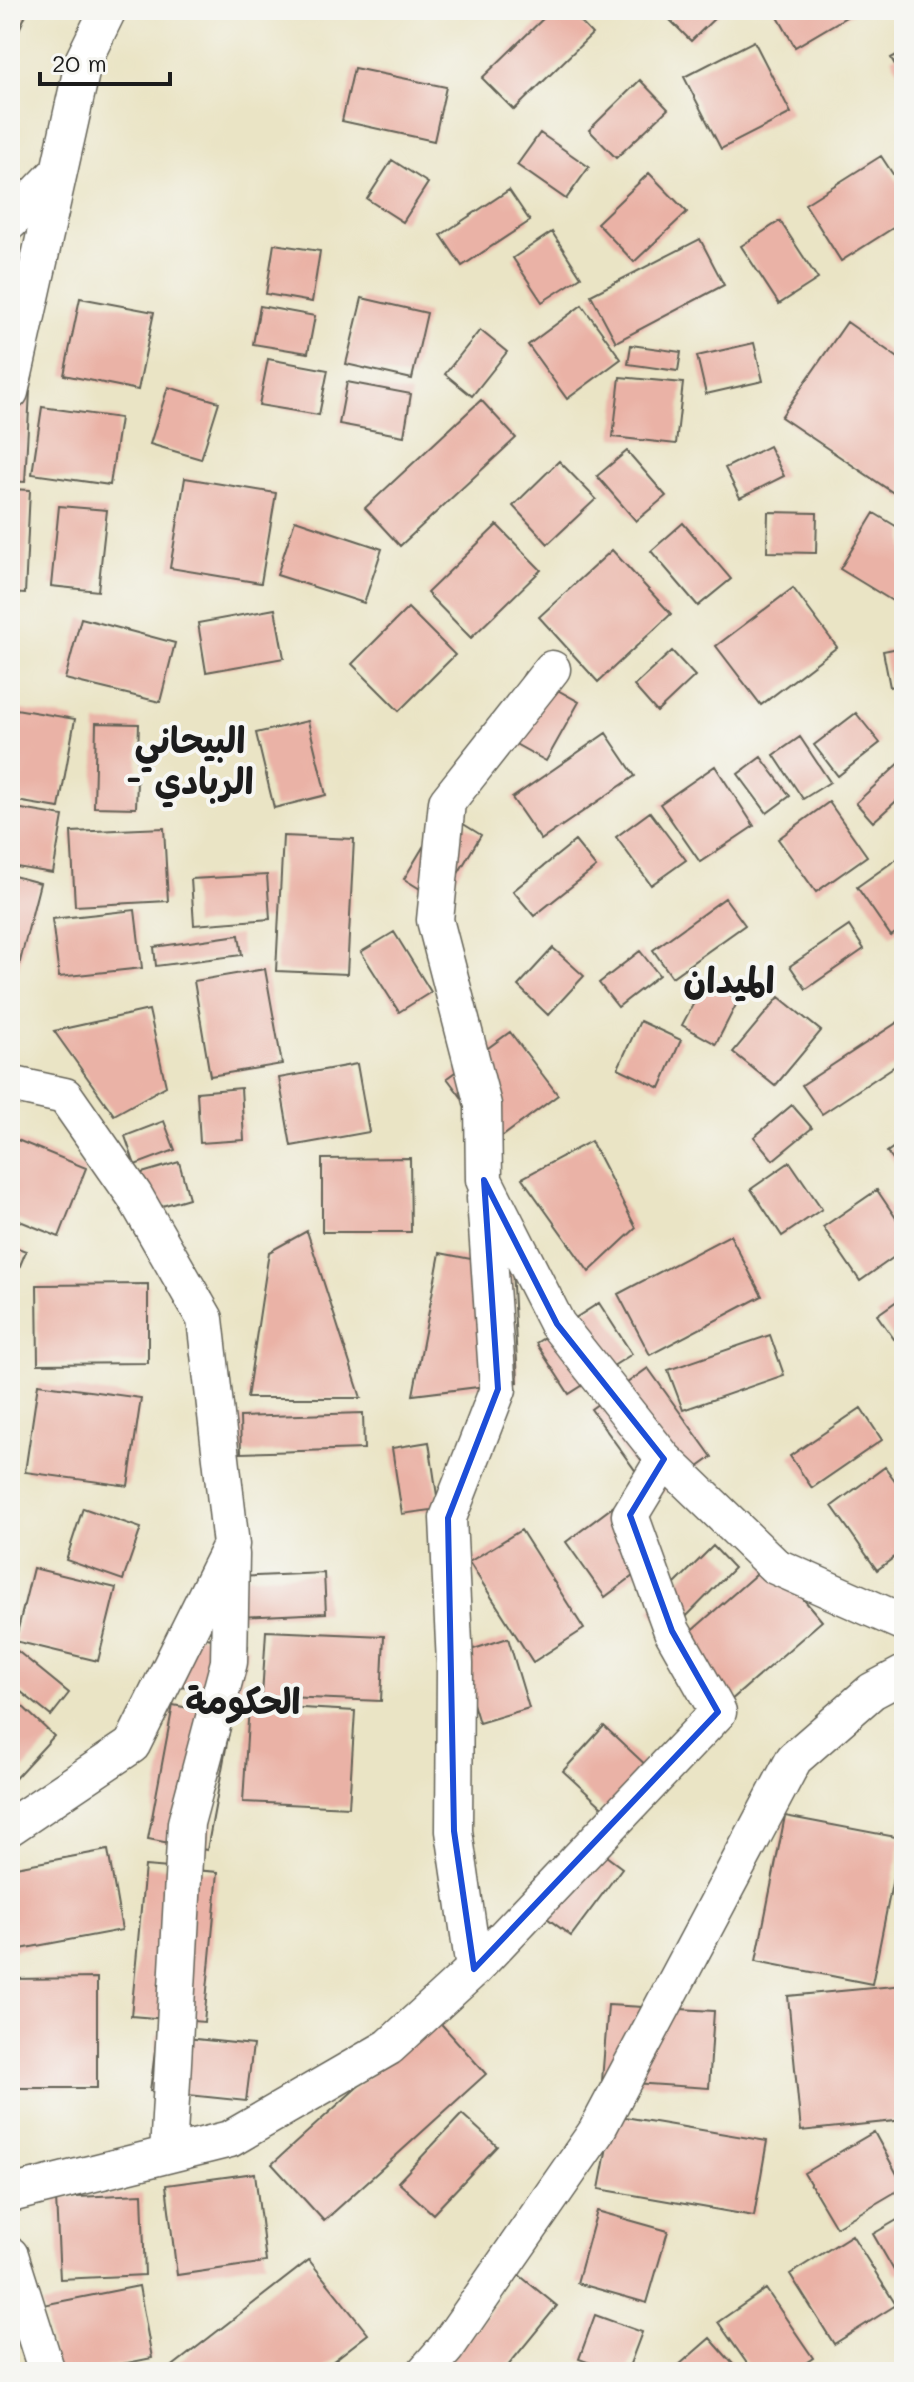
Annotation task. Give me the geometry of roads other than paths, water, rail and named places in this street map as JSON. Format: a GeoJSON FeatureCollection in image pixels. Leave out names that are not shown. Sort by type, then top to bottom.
{"type":"FeatureCollection","features":[{"type":"Feature","properties":{"kind":"street"},"geometry":{"type":"LineString","coordinates":[[10,392],[84,59],[108,10]]}},
{"type":"Feature","properties":{"kind":"street"},"geometry":{"type":"LineString","coordinates":[[10,222],[59,170]]}},
{"type":"Feature","properties":{"kind":"street"},"geometry":{"type":"LineString","coordinates":[[474,1969],[454,1831],[455,1664],[448,1518],[498,1389],[484,1180],[483,1105],[435,920],[447,802],[552,669]]}},
{"type":"Feature","properties":{"kind":"street"},"geometry":{"type":"LineString","coordinates":[[10,1084],[65,1096],[134,1195],[205,1319],[231,1545],[229,1662],[186,1823],[168,2154]]}},
{"type":"Feature","properties":{"kind":"street"},"geometry":{"type":"LineString","coordinates":[[484,1180],[557,1324],[664,1459],[775,1566],[904,1623]]}},
{"type":"Feature","properties":{"kind":"street"},"geometry":{"type":"LineString","coordinates":[[10,2194],[230,2139],[389,2047],[474,1969],[718,1712],[672,1631],[630,1515],[664,1459]]}},
{"type":"Feature","properties":{"kind":"street"},"geometry":{"type":"LineString","coordinates":[[10,1827],[132,1745],[231,1545]]}},
{"type":"Feature","properties":{"kind":"street"},"geometry":{"type":"LineString","coordinates":[[425,2372],[446,2348],[596,2132],[794,1759],[872,1691],[904,1674]]}},
{"type":"Feature","properties":{"kind":"street"},"geometry":{"type":"LineString","coordinates":[[10,2255],[47,2372]]}},
{"type":"Feature","properties":{"kind":"district","name":"البيحاني - الربادي"},"geometry":{"type":"Point","coordinates":[190,758]}},
{"type":"Feature","properties":{"kind":"district","name":"الميدان"},"geometry":{"type":"Point","coordinates":[729,978]}},
{"type":"Feature","properties":{"kind":"district","name":"الحكومة"},"geometry":{"type":"Point","coordinates":[243,1699]}}]}
